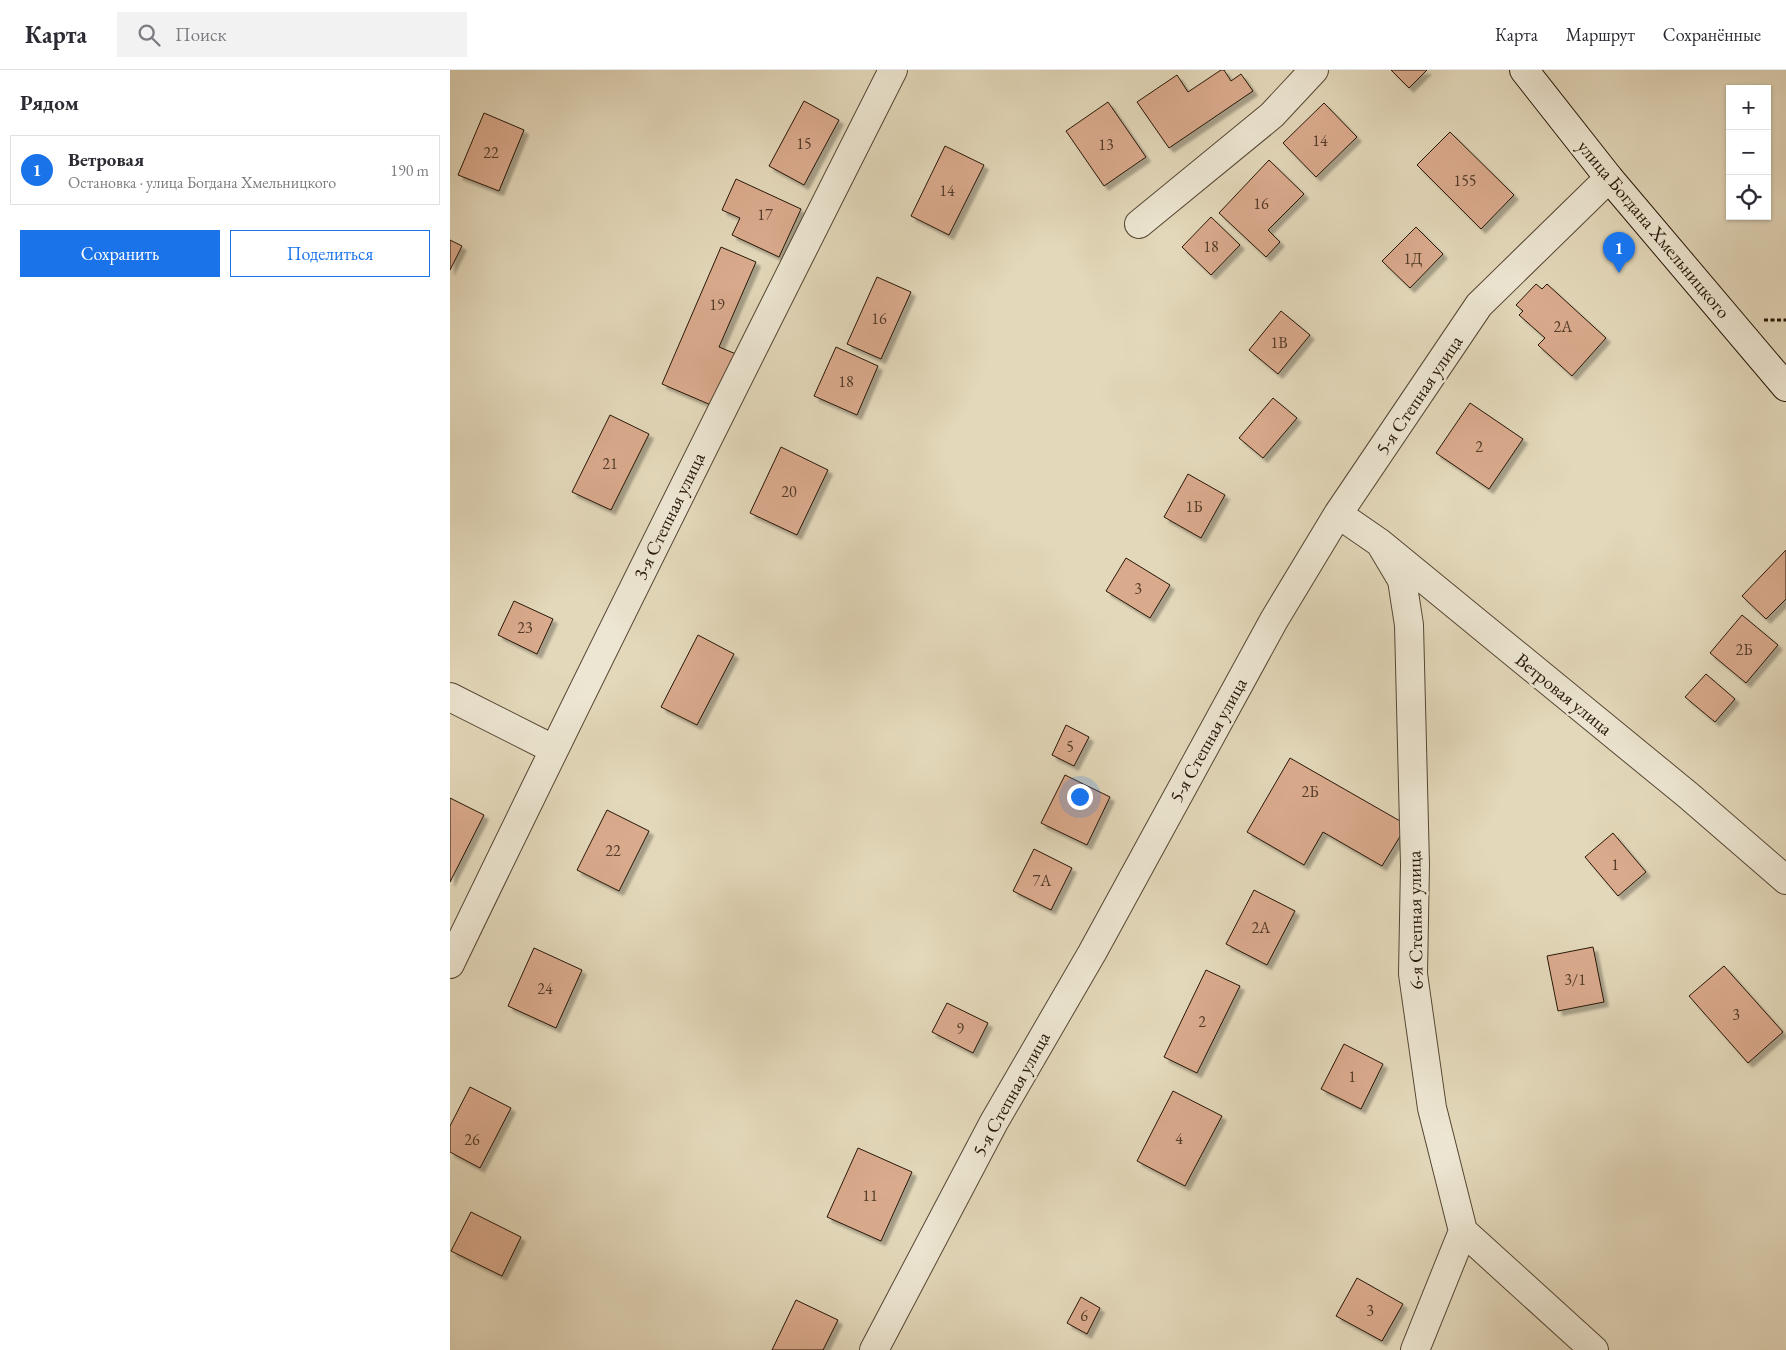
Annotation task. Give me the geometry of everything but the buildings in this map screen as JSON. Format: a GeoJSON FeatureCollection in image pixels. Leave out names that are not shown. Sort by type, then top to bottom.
{"type":"FeatureCollection","features":[{"type":"Feature","properties":{"kind":"street","name":"3-я Степная улица"},"geometry":{"type":"LineString","coordinates":[[450,964],[764,325],[893,70]]}},
{"type":"Feature","properties":{"kind":"street"},"geometry":{"type":"LineString","coordinates":[[1139,224],[1272,115],[1314,70]]}},
{"type":"Feature","properties":{"kind":"street","name":"улица Богдана Хмельницкого"},"geometry":{"type":"LineString","coordinates":[[1524,70],[1609,178],[1786,387]]}},
{"type":"Feature","properties":{"kind":"street","name":"5-я Степная улица"},"geometry":{"type":"LineString","coordinates":[[874,1350],[994,1122],[1092,953],[1274,620],[1338,514],[1479,305],[1609,178]]}},
{"type":"Feature","properties":{"kind":"street","name":"Ветровая улица"},"geometry":{"type":"LineString","coordinates":[[1338,514],[1380,543],[1689,796],[1786,880]]}},
{"type":"Feature","properties":{"kind":"street","name":"6-я Степная улица"},"geometry":{"type":"LineString","coordinates":[[1380,543],[1402,580],[1409,625],[1415,865],[1413,974],[1432,1108],[1463,1231]]}},
{"type":"Feature","properties":{"kind":"street"},"geometry":{"type":"LineString","coordinates":[[450,697],[554,749]]}},
{"type":"Feature","properties":{"kind":"street"},"geometry":{"type":"LineString","coordinates":[[1415,1350],[1463,1231],[1594,1350]]}},
{"type":"Feature","properties":{"kind":"place","name":"Ветровая"},"geometry":{"type":"Point","coordinates":[1619,273]}}]}
